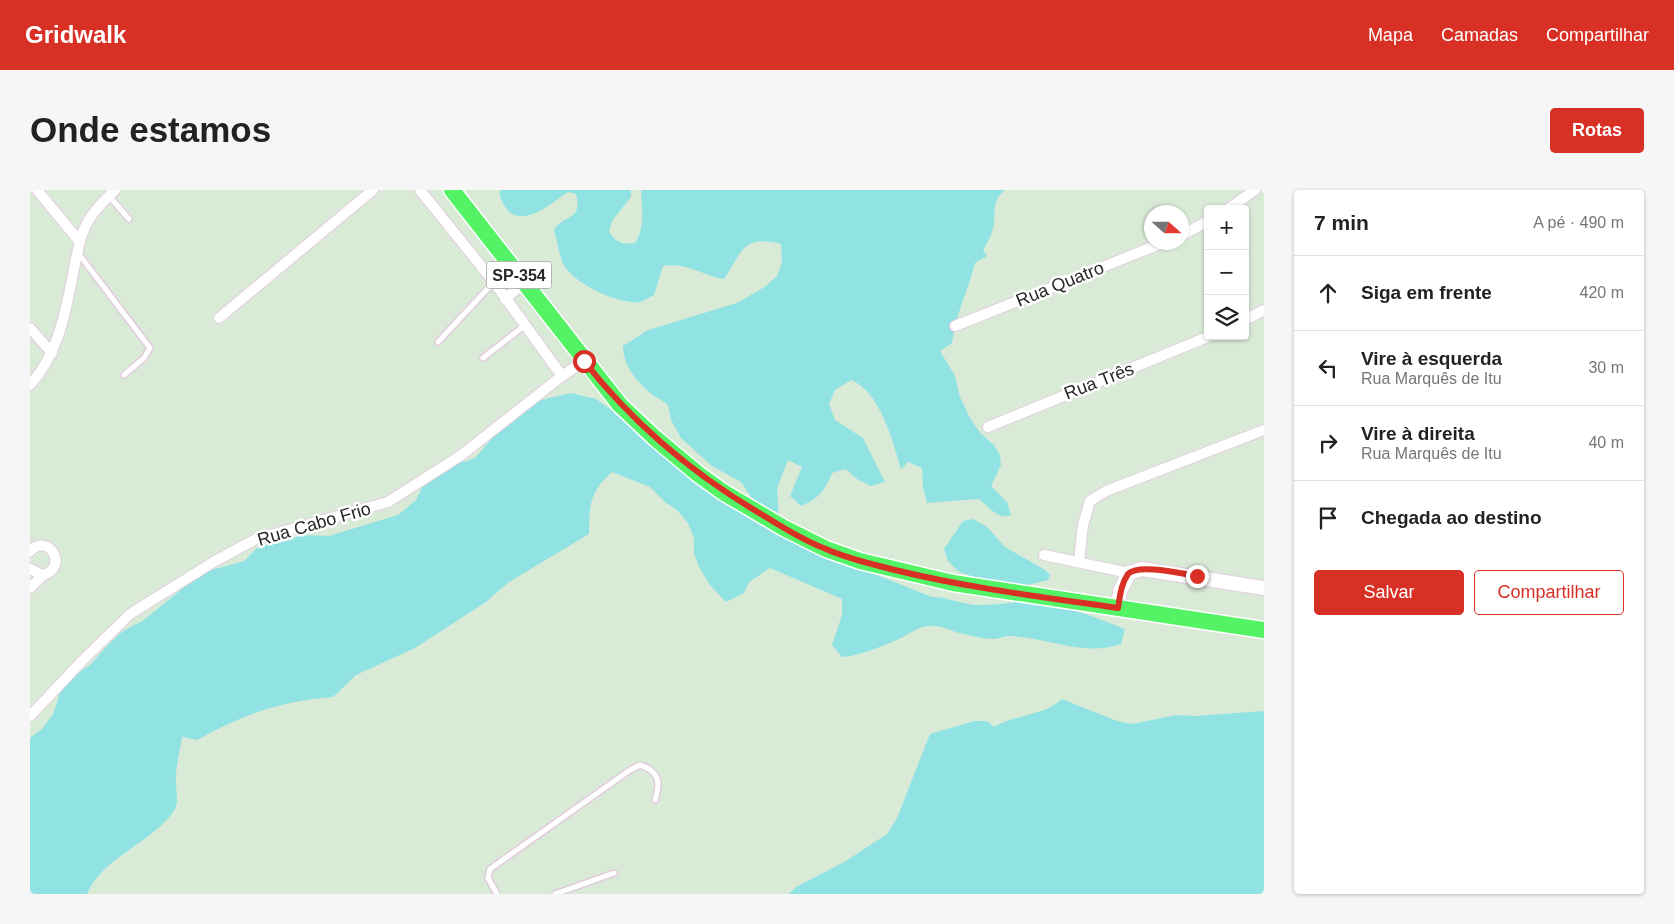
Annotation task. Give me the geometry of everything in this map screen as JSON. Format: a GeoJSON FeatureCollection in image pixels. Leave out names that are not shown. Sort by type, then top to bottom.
{"type":"FeatureCollection","features":[{"type":"Feature","properties":{"kind":"main road","name":"SP-354"},"geometry":{"type":"LineString","coordinates":[[452,190],[620,405],[655,438],[722,492],[826,549],[877,565],[953,583],[1264,630]]}},
{"type":"Feature","properties":{"kind":"main road"},"geometry":{"type":"LineString","coordinates":[[1118,608],[1120,591],[1129,573],[1142,569],[1264,588]]}},
{"type":"Feature","properties":{"kind":"street"},"geometry":{"type":"LineString","coordinates":[[37,190],[79,248]]}},
{"type":"Feature","properties":{"kind":"street"},"geometry":{"type":"LineString","coordinates":[[218,318],[373,190]]}},
{"type":"Feature","properties":{"kind":"street"},"geometry":{"type":"LineString","coordinates":[[420,190],[494,282],[562,376]]}},
{"type":"Feature","properties":{"kind":"street"},"geometry":{"type":"LineString","coordinates":[[1234,205],[1255,190]]}},
{"type":"Feature","properties":{"kind":"street"},"geometry":{"type":"LineString","coordinates":[[30,385],[42,372],[52,353],[65,317],[79,248],[93,213],[112,193]]}},
{"type":"Feature","properties":{"kind":"street"},"geometry":{"type":"LineString","coordinates":[[1189,231],[1204,223]]}},
{"type":"Feature","properties":{"kind":"street","name":"Rua Quatro"},"geometry":{"type":"LineString","coordinates":[[955,326],[1144,250]]}},
{"type":"Feature","properties":{"kind":"street"},"geometry":{"type":"LineString","coordinates":[[505,299],[525,282]]}},
{"type":"Feature","properties":{"kind":"street"},"geometry":{"type":"LineString","coordinates":[[1249,318],[1264,310]]}},
{"type":"Feature","properties":{"kind":"street"},"geometry":{"type":"LineString","coordinates":[[30,328],[52,353]]}},
{"type":"Feature","properties":{"kind":"street","name":"Rua Três"},"geometry":{"type":"LineString","coordinates":[[988,427],[1204,338]]}},
{"type":"Feature","properties":{"kind":"street","name":"Rua Cabo Frio"},"geometry":{"type":"LineString","coordinates":[[30,716],[130,614],[256,539],[388,502],[460,456],[584,361]]}},
{"type":"Feature","properties":{"kind":"street"},"geometry":{"type":"LineString","coordinates":[[1079,561],[1083,524],[1090,501],[1106,491],[1264,430]]}},
{"type":"Feature","properties":{"kind":"street"},"geometry":{"type":"LineString","coordinates":[[30,551],[42,545],[54,552],[55,566],[30,588]]}},
{"type":"Feature","properties":{"kind":"street"},"geometry":{"type":"LineString","coordinates":[[1044,555],[1129,573]]}},
{"type":"Feature","properties":{"kind":"street"},"geometry":{"type":"LineString","coordinates":[[30,569],[34,573],[43,575]]}},
{"type":"Feature","properties":{"kind":"lane"},"geometry":{"type":"LineString","coordinates":[[112,193],[129,219]]}},
{"type":"Feature","properties":{"kind":"lane"},"geometry":{"type":"LineString","coordinates":[[79,248],[150,348],[144,358],[124,375]]}},
{"type":"Feature","properties":{"kind":"lane"},"geometry":{"type":"LineString","coordinates":[[438,342],[494,282]]}},
{"type":"Feature","properties":{"kind":"lane"},"geometry":{"type":"LineString","coordinates":[[483,358],[524,326]]}},
{"type":"Feature","properties":{"kind":"lane"},"geometry":{"type":"LineString","coordinates":[[497,894],[488,878],[490,869],[630,770],[640,765],[650,768],[657,776],[660,786],[655,800]]}},
{"type":"Feature","properties":{"kind":"lane"},"geometry":{"type":"LineString","coordinates":[[555,894],[614,873]]}},
{"type":"Feature","properties":{"kind":"shaded area"},"geometry":{"type":"Polygon","coordinates":[[[500,190],[631,190],[631,197],[612,221],[609,232],[614,238],[626,244],[635,243],[640,231],[642,218],[641,190],[1005,190],[998,197],[993,230],[983,250],[987,256],[975,263],[956,323],[952,343],[940,351],[955,376],[960,397],[970,418],[980,433],[994,445],[1000,455],[1001,465],[991,486],[1007,502],[1011,515],[1002,516],[998,514],[979,499],[927,503],[923,487],[922,468],[908,462],[901,469],[884,418],[870,395],[851,380],[835,390],[829,404],[835,420],[863,438],[885,482],[871,486],[857,479],[846,469],[832,473],[827,485],[820,494],[801,506],[790,496],[802,467],[788,460],[777,488],[779,518],[757,506],[741,482],[712,466],[681,438],[671,420],[668,405],[648,391],[632,374],[626,361],[623,346],[648,330],[737,303],[766,286],[777,276],[782,262],[781,244],[758,242],[751,244],[740,254],[724,279],[687,267],[663,266],[654,295],[640,302],[620,300],[586,285],[568,271],[563,264],[554,230],[575,213],[577,209],[576,194],[568,192],[537,212],[520,216],[513,214],[506,208],[500,197],[500,190]]]}},
{"type":"Feature","properties":{"kind":"shaded area"},"geometry":{"type":"Polygon","coordinates":[[[571,393],[596,399],[798,544],[932,597],[976,605],[1038,602],[1071,609],[1125,629],[1121,644],[1093,648],[1023,637],[1009,636],[990,639],[940,627],[926,626],[871,650],[842,657],[832,645],[842,615],[842,599],[770,568],[749,582],[744,593],[726,602],[710,585],[700,569],[694,554],[694,538],[688,523],[677,510],[665,502],[650,487],[612,472],[599,486],[592,499],[589,534],[509,582],[486,602],[415,648],[356,675],[333,697],[296,702],[246,716],[197,740],[182,737],[176,772],[177,803],[175,809],[166,820],[155,831],[104,870],[94,881],[87,894],[30,894],[30,738],[42,729],[53,714],[63,684],[90,665],[123,631],[144,620],[194,579],[211,570],[244,561],[256,549],[281,539],[291,540],[300,535],[329,536],[398,515],[416,500],[425,481],[453,458],[464,462],[475,458],[507,421],[528,403],[571,393]]]}},
{"type":"Feature","properties":{"kind":"shaded area"},"geometry":{"type":"Polygon","coordinates":[[[973,519],[987,527],[1005,547],[1045,570],[1050,575],[1048,580],[1015,588],[996,586],[958,571],[948,561],[944,549],[963,521],[973,519]]]}},
{"type":"Feature","properties":{"kind":"shaded area"},"geometry":{"type":"Polygon","coordinates":[[[1062,699],[1117,721],[1132,724],[1176,715],[1195,716],[1264,711],[1264,894],[789,894],[796,887],[846,861],[887,834],[897,818],[930,734],[974,721],[987,721],[994,727],[1047,709],[1062,699]]]}},
{"type":"Feature","properties":{"kind":"route"},"geometry":{"type":"LineString","coordinates":[[584,361],[620,405],[674,455],[722,492],[784,528],[826,549],[860,561],[953,583],[1118,608],[1120,591],[1124,582],[1129,573],[1136,570],[1155,570],[1197,576]]}}]}
